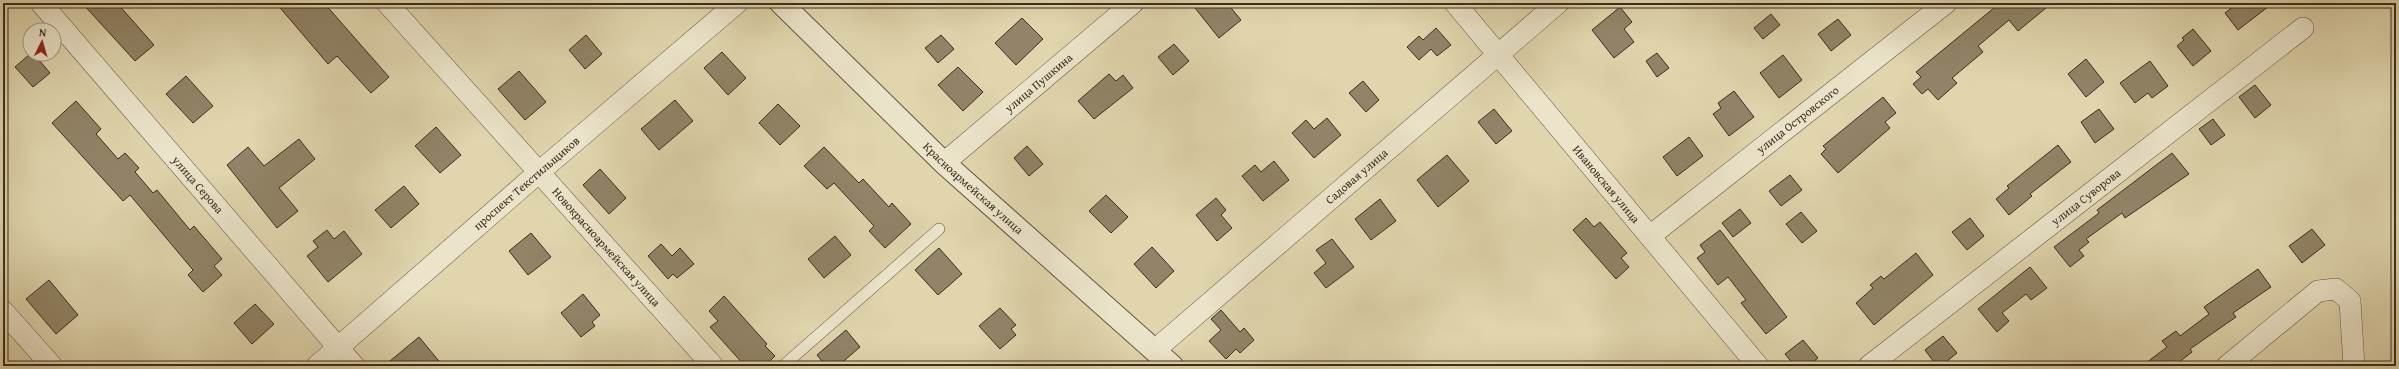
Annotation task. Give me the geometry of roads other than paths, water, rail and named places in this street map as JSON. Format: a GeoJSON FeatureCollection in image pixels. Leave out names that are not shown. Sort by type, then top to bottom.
{"type":"FeatureCollection","features":[{"type":"Feature","properties":{"kind":"street","name":"улица Серова"},"geometry":{"type":"LineString","coordinates":[[41,3],[354,366]]}},
{"type":"Feature","properties":{"kind":"street","name":"Новокрасноармейская улица"},"geometry":{"type":"LineString","coordinates":[[387,3],[538,173],[713,366]]}},
{"type":"Feature","properties":{"kind":"street","name":"проспект Текстильщиков"},"geometry":{"type":"LineString","coordinates":[[317,366],[538,173],[737,3]]}},
{"type":"Feature","properties":{"kind":"street","name":"Красноармейская улица"},"geometry":{"type":"LineString","coordinates":[[781,3],[944,163],[1172,366]]}},
{"type":"Feature","properties":{"kind":"street","name":"улица Пушкина"},"geometry":{"type":"LineString","coordinates":[[944,163],[1133,3]]}},
{"type":"Feature","properties":{"kind":"street","name":"Ивановская улица"},"geometry":{"type":"LineString","coordinates":[[1455,3],[1758,366]]}},
{"type":"Feature","properties":{"kind":"street","name":"Садовая улица"},"geometry":{"type":"LineString","coordinates":[[1155,350],[1558,3]]}},
{"type":"Feature","properties":{"kind":"street","name":"улица Островского"},"geometry":{"type":"LineString","coordinates":[[1650,236],[1946,3]]}},
{"type":"Feature","properties":{"kind":"street","name":"улица Суворова"},"geometry":{"type":"LineString","coordinates":[[1869,366],[2303,28]]}},
{"type":"Feature","properties":{"kind":"street"},"geometry":{"type":"LineString","coordinates":[[2227,366],[2318,291],[2336,290],[2350,301],[2354,366]]}},
{"type":"Feature","properties":{"kind":"street"},"geometry":{"type":"LineString","coordinates":[[3,311],[52,366]]}},
{"type":"Feature","properties":{"kind":"lane"},"geometry":{"type":"LineString","coordinates":[[783,366],[939,229]]}}]}
